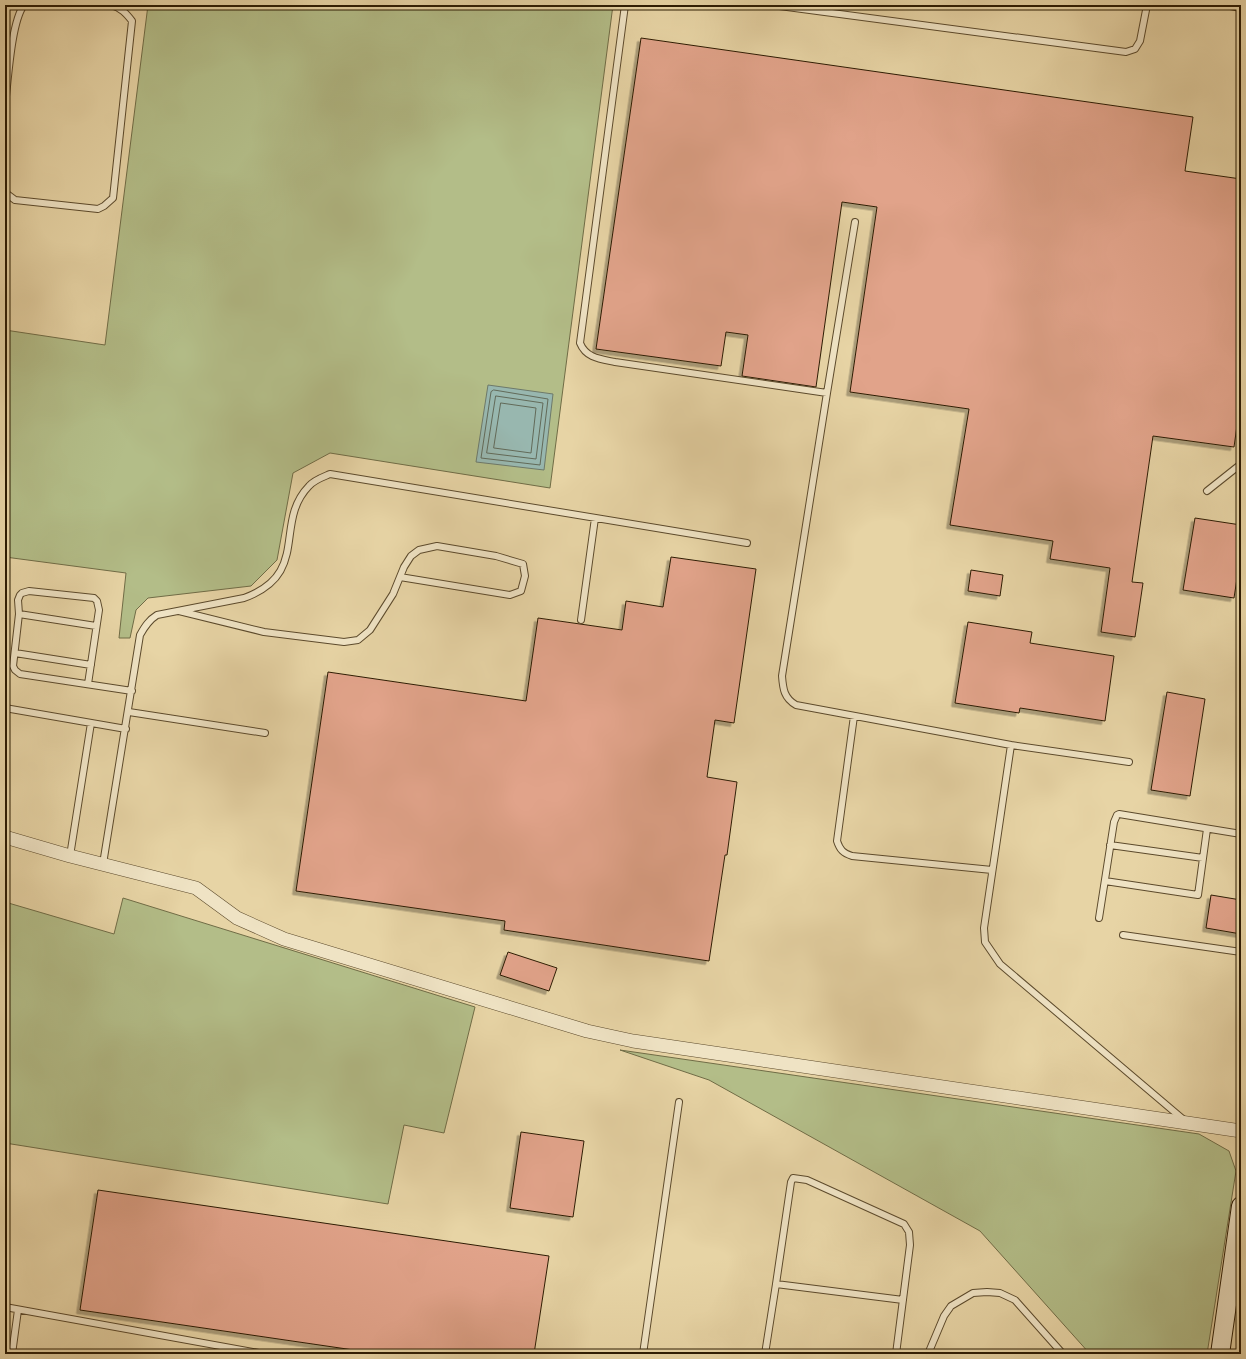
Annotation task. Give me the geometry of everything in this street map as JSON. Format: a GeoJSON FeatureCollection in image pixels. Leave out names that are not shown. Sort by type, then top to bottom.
{"type":"FeatureCollection","features":[{"type":"Feature","properties":{"kind":"main road"},"geometry":{"type":"LineString","coordinates":[[1220,1354],[1241,1206]]}},
{"type":"Feature","properties":{"kind":"street"},"geometry":{"type":"LineString","coordinates":[[5,837],[70,856],[196,888],[236,918],[284,939],[587,1031],[633,1041],[1241,1131]]}},
{"type":"Feature","properties":{"kind":"lane"},"geometry":{"type":"LineString","coordinates":[[5,106],[15,31],[18,16],[24,5]]}},
{"type":"Feature","properties":{"kind":"lane"},"geometry":{"type":"LineString","coordinates":[[5,191],[15,200],[98,209],[104,206],[112,198],[132,21],[127,14],[118,7],[111,5]]}},
{"type":"Feature","properties":{"kind":"lane"},"geometry":{"type":"LineString","coordinates":[[625,5],[580,343],[582,348],[589,355],[596,358],[615,362],[827,393]]}},
{"type":"Feature","properties":{"kind":"lane"},"geometry":{"type":"LineString","coordinates":[[772,5],[1126,52],[1135,49],[1140,41],[1147,5]]}},
{"type":"Feature","properties":{"kind":"lane"},"geometry":{"type":"LineString","coordinates":[[1225,5],[1241,8]]}},
{"type":"Feature","properties":{"kind":"lane"},"geometry":{"type":"LineString","coordinates":[[855,222],[782,676],[786,696],[790,702],[796,705],[1011,744],[1129,762]]}},
{"type":"Feature","properties":{"kind":"lane"},"geometry":{"type":"LineString","coordinates":[[1207,491],[1241,464]]}},
{"type":"Feature","properties":{"kind":"lane"},"geometry":{"type":"LineString","coordinates":[[103,864],[129,712],[140,635],[145,626],[157,615],[244,598],[256,594],[265,588],[281,570],[289,548],[294,513],[299,498],[309,485],[316,480],[330,474],[747,543]]}},
{"type":"Feature","properties":{"kind":"lane"},"geometry":{"type":"LineString","coordinates":[[581,620],[595,518]]}},
{"type":"Feature","properties":{"kind":"lane"},"geometry":{"type":"LineString","coordinates":[[175,611],[264,632],[344,642],[358,640],[370,630],[392,594],[400,577],[411,556],[419,550],[437,546],[496,556],[522,564],[525,576],[521,591],[510,595],[400,577]]}},
{"type":"Feature","properties":{"kind":"lane"},"geometry":{"type":"LineString","coordinates":[[88,684],[96,626],[97,601],[94,598],[29,591],[22,593],[18,600],[19,614],[14,666],[15,670],[20,674],[132,691]]}},
{"type":"Feature","properties":{"kind":"lane"},"geometry":{"type":"LineString","coordinates":[[19,614],[96,626]]}},
{"type":"Feature","properties":{"kind":"lane"},"geometry":{"type":"LineString","coordinates":[[15,653],[91,665]]}},
{"type":"Feature","properties":{"kind":"lane"},"geometry":{"type":"LineString","coordinates":[[5,708],[126,729]]}},
{"type":"Feature","properties":{"kind":"lane"},"geometry":{"type":"LineString","coordinates":[[129,712],[265,733]]}},
{"type":"Feature","properties":{"kind":"lane"},"geometry":{"type":"LineString","coordinates":[[854,716],[837,841],[841,851],[852,856],[992,870]]}},
{"type":"Feature","properties":{"kind":"lane"},"geometry":{"type":"LineString","coordinates":[[70,856],[92,723]]}},
{"type":"Feature","properties":{"kind":"lane"},"geometry":{"type":"LineString","coordinates":[[1011,744],[984,928],[984,937],[988,947],[1000,964],[1186,1123]]}},
{"type":"Feature","properties":{"kind":"lane"},"geometry":{"type":"LineString","coordinates":[[1099,918],[1114,819],[1117,815],[1119,814],[1241,834]]}},
{"type":"Feature","properties":{"kind":"lane"},"geometry":{"type":"LineString","coordinates":[[1105,881],[1198,895],[1207,829]]}},
{"type":"Feature","properties":{"kind":"lane"},"geometry":{"type":"LineString","coordinates":[[1110,845],[1203,858]]}},
{"type":"Feature","properties":{"kind":"lane"},"geometry":{"type":"LineString","coordinates":[[1123,935],[1241,952]]}},
{"type":"Feature","properties":{"kind":"lane"},"geometry":{"type":"LineString","coordinates":[[643,1354],[679,1102]]}},
{"type":"Feature","properties":{"kind":"lane"},"geometry":{"type":"LineString","coordinates":[[765,1354],[791,1182],[793,1178],[796,1177],[807,1180],[904,1224],[909,1232],[910,1245],[896,1354]]}},
{"type":"Feature","properties":{"kind":"lane"},"geometry":{"type":"LineString","coordinates":[[776,1284],[903,1300]]}},
{"type":"Feature","properties":{"kind":"lane"},"geometry":{"type":"LineString","coordinates":[[928,1354],[944,1316],[951,1306],[973,1293],[988,1292],[1000,1293],[1015,1300],[1063,1354]]}},
{"type":"Feature","properties":{"kind":"lane"},"geometry":{"type":"LineString","coordinates":[[5,1308],[264,1354]]}},
{"type":"Feature","properties":{"kind":"lane"},"geometry":{"type":"LineString","coordinates":[[12,1354],[18,1310]]}},
{"type":"Feature","properties":{"kind":"green space"},"geometry":{"type":"Polygon","coordinates":[[[148,5],[613,5],[550,488],[330,453],[293,473],[277,560],[251,586],[148,598],[136,610],[130,638],[119,638],[126,573],[5,557],[5,330],[105,345],[148,5]]]}},
{"type":"Feature","properties":{"kind":"green space"},"geometry":{"type":"Polygon","coordinates":[[[123,898],[475,1007],[444,1133],[404,1125],[388,1204],[5,1143],[5,902],[114,934],[123,898]]]}},
{"type":"Feature","properties":{"kind":"green space"},"geometry":{"type":"Polygon","coordinates":[[[620,1050],[1199,1134],[1229,1151],[1236,1171],[1207,1354],[1090,1354],[980,1231],[709,1080],[620,1050]]]}},
{"type":"Feature","properties":{"kind":"water"},"geometry":{"type":"Polygon","coordinates":[[[488,385],[553,394],[544,470],[476,462],[488,385]]]}},
{"type":"Feature","properties":{"kind":"building"},"geometry":{"type":"Polygon","coordinates":[[[641,38],[1193,117],[1185,171],[1241,179],[1241,397],[1234,447],[1153,436],[1132,582],[1143,583],[1135,637],[1101,632],[1110,568],[1050,559],[1053,541],[950,525],[969,409],[850,392],[877,207],[842,202],[816,387],[742,376],[748,335],[726,332],[721,366],[596,349],[641,38]]]}},
{"type":"Feature","properties":{"kind":"building"},"geometry":{"type":"Polygon","coordinates":[[[1195,518],[1241,525],[1241,552],[1234,598],[1183,590],[1195,518]]]}},
{"type":"Feature","properties":{"kind":"building"},"geometry":{"type":"Polygon","coordinates":[[[671,557],[756,569],[734,723],[715,720],[707,777],[737,782],[727,855],[725,855],[709,961],[504,930],[505,921],[296,891],[328,672],[526,701],[538,618],[622,630],[626,601],[663,607],[671,557]]]}},
{"type":"Feature","properties":{"kind":"building"},"geometry":{"type":"Polygon","coordinates":[[[971,570],[1003,575],[1000,596],[968,591],[971,570]]]}},
{"type":"Feature","properties":{"kind":"building"},"geometry":{"type":"Polygon","coordinates":[[[968,622],[1032,632],[1030,643],[1114,656],[1105,721],[1020,708],[1019,713],[955,703],[968,622]]]}},
{"type":"Feature","properties":{"kind":"building"},"geometry":{"type":"Polygon","coordinates":[[[1167,692],[1205,699],[1190,796],[1151,790],[1167,692]]]}},
{"type":"Feature","properties":{"kind":"building"},"geometry":{"type":"Polygon","coordinates":[[[1211,895],[1241,900],[1241,934],[1206,928],[1211,895]]]}},
{"type":"Feature","properties":{"kind":"building"},"geometry":{"type":"Polygon","coordinates":[[[508,952],[557,968],[549,991],[500,975],[508,952]]]}},
{"type":"Feature","properties":{"kind":"building"},"geometry":{"type":"Polygon","coordinates":[[[521,1132],[584,1141],[573,1217],[510,1208],[521,1132]]]}},
{"type":"Feature","properties":{"kind":"building"},"geometry":{"type":"Polygon","coordinates":[[[98,1190],[549,1256],[534,1354],[381,1354],[80,1310],[98,1190]]]}}]}
